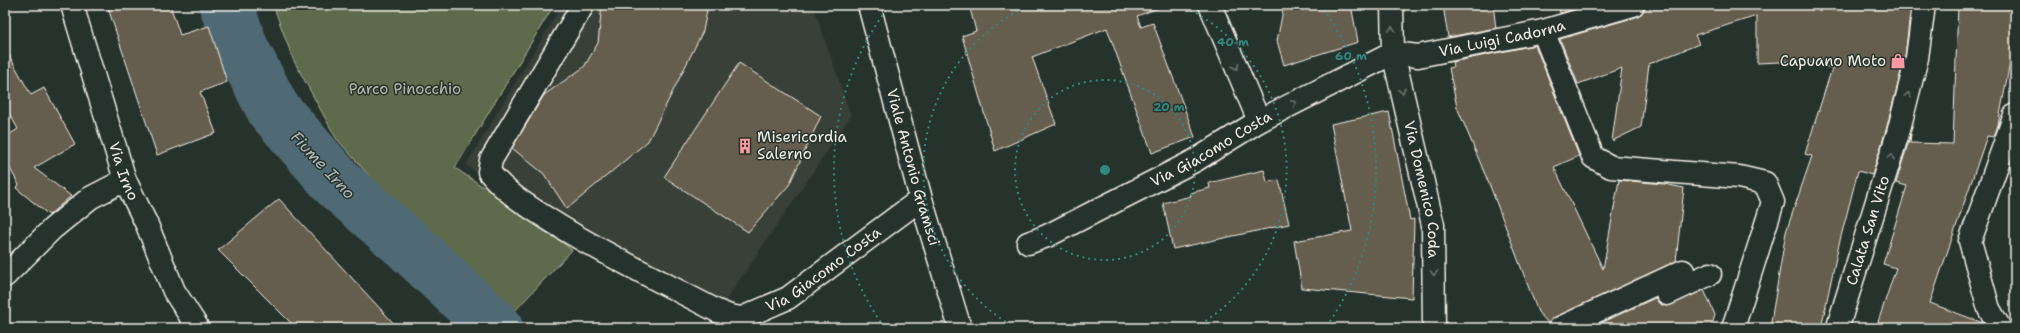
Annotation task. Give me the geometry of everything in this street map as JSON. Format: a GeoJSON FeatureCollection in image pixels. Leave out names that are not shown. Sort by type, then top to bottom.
{"type":"FeatureCollection","features":[{"type":"Feature","properties":{"kind":"street","name":"Via Irno"},"geometry":{"type":"LineString","coordinates":[[72,5],[125,180],[147,225],[174,291],[198,328]]}},
{"type":"Feature","properties":{"kind":"street","name":"Via Giacomo Costa"},"geometry":{"type":"LineString","coordinates":[[583,5],[491,160],[490,172],[507,190],[543,216],[603,252],[717,311],[730,316],[742,318],[788,298],[921,199]]}},
{"type":"Feature","properties":{"kind":"street","name":"Viale Antonio Gramsci"},"geometry":{"type":"LineString","coordinates":[[869,5],[921,199],[960,328]]}},
{"type":"Feature","properties":{"kind":"street"},"geometry":{"type":"LineString","coordinates":[[1210,5],[1259,121]]}},
{"type":"Feature","properties":{"kind":"street","name":"Via Domenico Coda"},"geometry":{"type":"LineString","coordinates":[[1392,5],[1393,53],[1433,225],[1434,328]]}},
{"type":"Feature","properties":{"kind":"street","name":"Via Luigi Cadorna"},"geometry":{"type":"LineString","coordinates":[[1393,53],[1418,56],[1543,32],[1633,5]]}},
{"type":"Feature","properties":{"kind":"street","name":"Calata San Vito"},"geometry":{"type":"LineString","coordinates":[[1840,328],[1839,323],[1898,133],[1917,58],[1924,5]]}},
{"type":"Feature","properties":{"kind":"street"},"geometry":{"type":"LineString","coordinates":[[1543,32],[1593,157],[1611,167],[1739,177],[1765,183],[1773,202],[1733,328]]}},
{"type":"Feature","properties":{"kind":"street","name":"Via Giacomo Costa"},"geometry":{"type":"LineString","coordinates":[[1028,243],[1047,236],[1196,160],[1259,121],[1393,53]]}},
{"type":"Feature","properties":{"kind":"street"},"geometry":{"type":"LineString","coordinates":[[2000,328],[1989,309],[1970,241],[2015,115]]}},
{"type":"Feature","properties":{"kind":"street"},"geometry":{"type":"LineString","coordinates":[[5,276],[52,229],[90,198],[125,180]]}},
{"type":"Feature","properties":{"kind":"street"},"geometry":{"type":"LineString","coordinates":[[1560,328],[1683,271]]}},
{"type":"Feature","properties":{"kind":"street"},"geometry":{"type":"LineString","coordinates":[[1594,328],[1710,274]]}},
{"type":"Feature","properties":{"kind":"shaded area"},"geometry":{"type":"Polygon","coordinates":[[[562,5],[813,5],[851,116],[713,319],[591,258],[466,165],[562,5]]]}},
{"type":"Feature","properties":{"kind":"green space","name":"Parco Pinocchio"},"geometry":{"type":"Polygon","coordinates":[[[273,5],[554,5],[455,168],[524,214],[572,250],[510,316],[451,270],[336,138],[293,59],[273,5]]]}},
{"type":"Feature","properties":{"kind":"building"},"geometry":{"type":"Polygon","coordinates":[[[107,5],[170,5],[180,35],[209,26],[227,82],[200,92],[216,133],[157,155],[107,5]]]}},
{"type":"Feature","properties":{"kind":"building"},"geometry":{"type":"Polygon","coordinates":[[[602,5],[708,5],[703,31],[648,141],[567,209],[544,174],[512,148],[544,95],[584,67],[598,43],[602,5]]]}},
{"type":"Feature","properties":{"kind":"building"},"geometry":{"type":"Polygon","coordinates":[[[969,5],[1161,5],[1161,7],[1137,16],[1141,27],[1153,23],[1195,137],[1152,153],[1107,28],[1032,57],[1056,124],[995,151],[962,36],[976,31],[969,5]]]}},
{"type":"Feature","properties":{"kind":"building"},"geometry":{"type":"Polygon","coordinates":[[[1284,5],[1351,5],[1358,42],[1284,65],[1277,41],[1284,5]]]}},
{"type":"Feature","properties":{"kind":"building"},"geometry":{"type":"Polygon","coordinates":[[[1443,5],[1493,5],[1496,28],[1448,37],[1443,5]]]}},
{"type":"Feature","properties":{"kind":"building"},"geometry":{"type":"Polygon","coordinates":[[[1558,5],[1588,5],[1560,13],[1558,5]]]}},
{"type":"Feature","properties":{"kind":"building"},"geometry":{"type":"Polygon","coordinates":[[[1645,5],[1911,5],[1905,56],[1886,130],[1872,175],[1858,171],[1838,248],[1821,328],[1770,328],[1786,232],[1812,156],[1805,154],[1832,68],[1803,61],[1757,63],[1757,16],[1695,35],[1699,44],[1649,64],[1641,127],[1612,141],[1622,68],[1578,84],[1560,39],[1636,17],[1642,13],[1645,5]]]}},
{"type":"Feature","properties":{"kind":"building"},"geometry":{"type":"Polygon","coordinates":[[[1958,5],[2015,5],[2015,36],[1998,125],[1994,137],[1987,136],[1930,303],[1983,323],[1986,328],[1876,328],[1896,268],[1883,264],[1907,186],[1896,183],[1911,134],[1910,143],[1953,144],[1958,5]]]}},
{"type":"Feature","properties":{"kind":"building"},"geometry":{"type":"Polygon","coordinates":[[[1535,45],[1579,156],[1554,167],[1603,269],[1619,180],[1664,184],[1684,188],[1676,261],[1555,317],[1549,324],[1538,312],[1492,191],[1457,107],[1449,68],[1453,67],[1452,62],[1535,45]]]}},
{"type":"Feature","properties":{"kind":"building"},"geometry":{"type":"Polygon","coordinates":[[[5,48],[31,95],[44,88],[75,144],[34,168],[71,196],[49,215],[16,188],[19,185],[5,159],[5,137],[18,129],[5,106],[5,48]]]}},
{"type":"Feature","properties":{"kind":"building","name":"Misericordia Salerno"},"geometry":{"type":"Polygon","coordinates":[[[739,63],[821,116],[789,185],[748,232],[664,177],[739,63]]]}},
{"type":"Feature","properties":{"kind":"building"},"geometry":{"type":"Polygon","coordinates":[[[1389,112],[1410,220],[1414,219],[1412,298],[1302,288],[1294,241],[1352,231],[1331,124],[1389,112]]]}},
{"type":"Feature","properties":{"kind":"building"},"geometry":{"type":"Polygon","coordinates":[[[1264,170],[1267,182],[1279,180],[1289,224],[1173,249],[1163,203],[1191,196],[1190,193],[1210,188],[1209,183],[1264,170]]]}},
{"type":"Feature","properties":{"kind":"building"},"geometry":{"type":"Polygon","coordinates":[[[279,199],[398,328],[296,328],[218,250],[279,199]]]}},
{"type":"Feature","properties":{"kind":"building"},"geometry":{"type":"Polygon","coordinates":[[[1704,290],[1715,315],[1711,328],[1590,328],[1655,298],[1660,304],[1666,306],[1704,290]]]}},
{"type":"Feature","properties":{"kind":"waterway","name":"Fiume Irno"},"geometry":{"type":"LineString","coordinates":[[226,5],[242,49],[273,109],[338,184],[410,247],[496,328]]}},
{"type":"Feature","properties":{"kind":"place","name":"Capuano Moto"},"geometry":{"type":"Point","coordinates":[1898,61]}},
{"type":"Feature","properties":{"kind":"place","name":"Misericordia Salerno"},"geometry":{"type":"Point","coordinates":[745,146]}}]}
